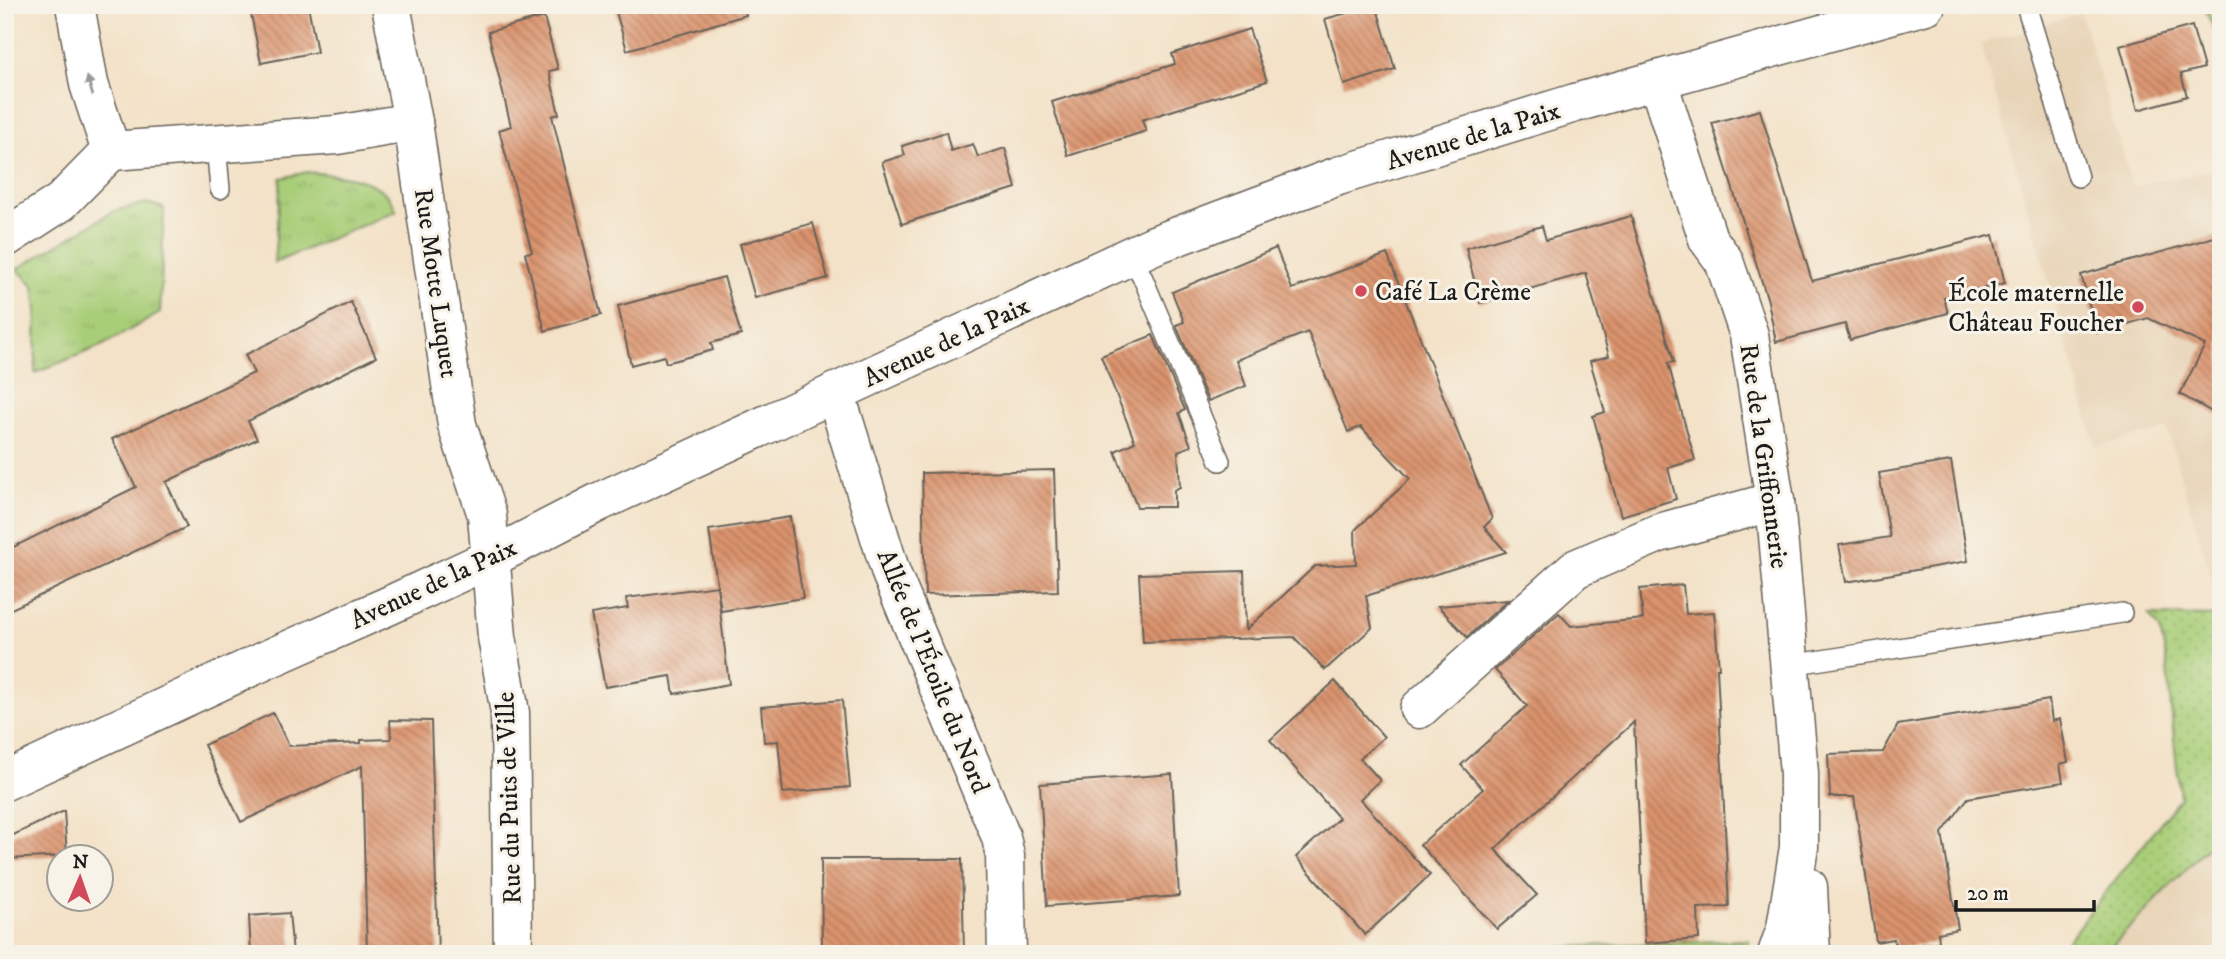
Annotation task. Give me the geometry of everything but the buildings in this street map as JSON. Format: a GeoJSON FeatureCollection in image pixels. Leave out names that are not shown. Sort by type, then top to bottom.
{"type":"FeatureCollection","features":[{"type":"Feature","properties":{"kind":"street"},"geometry":{"type":"LineString","coordinates":[[75,5],[89,84],[111,151]]}},
{"type":"Feature","properties":{"kind":"street","name":"Rue Motte Luquet"},"geometry":{"type":"LineString","coordinates":[[391,5],[413,122],[457,425],[487,516],[489,559]]}},
{"type":"Feature","properties":{"kind":"street","name":"Avenue de la Paix"},"geometry":{"type":"LineString","coordinates":[[5,781],[489,559],[599,502],[1131,256],[1338,176],[1575,103],[1926,5]]}},
{"type":"Feature","properties":{"kind":"street","name":"Rue de la Griffonnerie"},"geometry":{"type":"LineString","coordinates":[[1658,82],[1708,239],[1724,261],[1749,335],[1775,501],[1799,773],[1799,847],[1786,928],[1777,954]]}},
{"type":"Feature","properties":{"kind":"street"},"geometry":{"type":"LineString","coordinates":[[5,239],[61,202],[111,151],[337,135],[413,122]]}},
{"type":"Feature","properties":{"kind":"street","name":"Allée de l'Étoile du Nord"},"geometry":{"type":"LineString","coordinates":[[835,393],[891,573],[1001,837],[1005,856],[1007,954]]}},
{"type":"Feature","properties":{"kind":"street"},"geometry":{"type":"LineString","coordinates":[[1419,709],[1575,569],[1659,533],[1775,501]]}},
{"type":"Feature","properties":{"kind":"street","name":"Rue du Puits de Ville"},"geometry":{"type":"LineString","coordinates":[[489,559],[497,637],[510,713],[513,954]]}},
{"type":"Feature","properties":{"kind":"street","name":"Rue de la Griffonnerie"},"geometry":{"type":"LineString","coordinates":[[1799,847],[1808,891],[1811,954]]}},
{"type":"Feature","properties":{"kind":"lane"},"geometry":{"type":"LineString","coordinates":[[2026,5],[2078,177]]}},
{"type":"Feature","properties":{"kind":"lane"},"geometry":{"type":"LineString","coordinates":[[216,144],[220,189]]}},
{"type":"Feature","properties":{"kind":"lane"},"geometry":{"type":"LineString","coordinates":[[1131,256],[1142,276],[1220,461]]}},
{"type":"Feature","properties":{"kind":"lane"},"geometry":{"type":"LineString","coordinates":[[1790,666],[2122,612]]}},
{"type":"Feature","properties":{"kind":"shaded area","name":"École maternelle Château Foucher"},"geometry":{"type":"Polygon","coordinates":[[[2081,13],[2132,186],[2221,169],[2221,610],[2167,429],[2096,447],[1981,44],[2081,13]]]}},
{"type":"Feature","properties":{"kind":"shaded area"},"geometry":{"type":"Polygon","coordinates":[[[2221,814],[2221,954],[2087,954],[2221,814]]]}},
{"type":"Feature","properties":{"kind":"green space"},"geometry":{"type":"Polygon","coordinates":[[[2203,5],[2221,5],[2221,45],[2203,5]]]}},
{"type":"Feature","properties":{"kind":"green space"},"geometry":{"type":"Polygon","coordinates":[[[307,172],[350,177],[371,184],[389,197],[396,211],[274,263],[281,178],[307,172]]]}},
{"type":"Feature","properties":{"kind":"green space"},"geometry":{"type":"Polygon","coordinates":[[[147,203],[164,208],[160,313],[103,345],[35,373],[37,311],[34,286],[17,269],[114,211],[147,203]]]}},
{"type":"Feature","properties":{"kind":"green space"},"geometry":{"type":"Polygon","coordinates":[[[2149,615],[2221,616],[2221,833],[2104,954],[2057,954],[2180,798],[2166,658],[2160,629],[2149,615]]]}},
{"type":"Feature","properties":{"kind":"green space"},"geometry":{"type":"Polygon","coordinates":[[[1749,940],[1749,954],[1354,954],[1749,940]]]}},
{"type":"Feature","properties":{"kind":"place","name":"Café La Crème"},"geometry":{"type":"Point","coordinates":[1361,291]}},
{"type":"Feature","properties":{"kind":"place","name":"École maternelle Château Foucher"},"geometry":{"type":"Point","coordinates":[2138,307]}}]}
